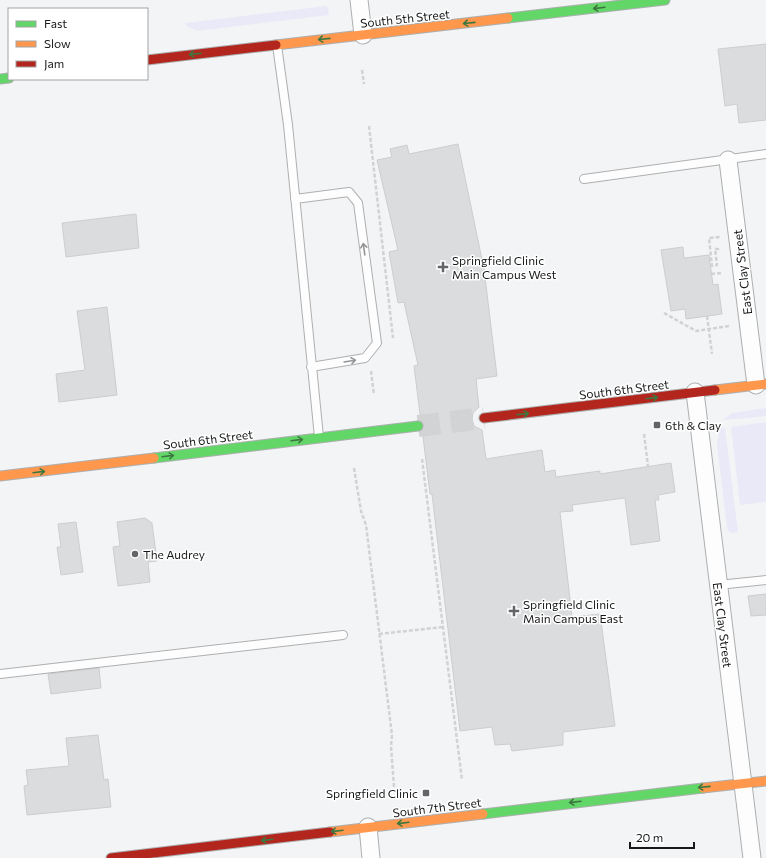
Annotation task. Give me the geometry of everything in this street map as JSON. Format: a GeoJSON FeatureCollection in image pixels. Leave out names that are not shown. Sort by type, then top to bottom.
{"type":"FeatureCollection","features":[{"type":"Feature","properties":{"kind":"main road","name":"South 5th Street"},"geometry":{"type":"LineString","coordinates":[[148,60],[665,0]]}},
{"type":"Feature","properties":{"kind":"main road","name":"South 6th Street"},"geometry":{"type":"LineString","coordinates":[[484,418],[761,384]]}},
{"type":"Feature","properties":{"kind":"main road","name":"South 6th Street"},"geometry":{"type":"LineString","coordinates":[[0,476],[418,426]]}},
{"type":"Feature","properties":{"kind":"main road","name":"South 7th Street"},"geometry":{"type":"LineString","coordinates":[[112,858],[766,780]]}},
{"type":"Feature","properties":{"kind":"street"},"geometry":{"type":"LineString","coordinates":[[359,0],[363,35]]}},
{"type":"Feature","properties":{"kind":"street","name":"East Clay Street"},"geometry":{"type":"LineString","coordinates":[[728,160],[761,384]]}},
{"type":"Feature","properties":{"kind":"street","name":"East Clay Street"},"geometry":{"type":"LineString","coordinates":[[694,392],[752,858]]}},
{"type":"Feature","properties":{"kind":"street"},"geometry":{"type":"LineString","coordinates":[[368,827],[371,858]]}},
{"type":"Feature","properties":{"kind":"lane"},"geometry":{"type":"LineString","coordinates":[[277,44],[295,198],[319,437]]}},
{"type":"Feature","properties":{"kind":"lane"},"geometry":{"type":"LineString","coordinates":[[584,179],[766,154]]}},
{"type":"Feature","properties":{"kind":"lane"},"geometry":{"type":"LineString","coordinates":[[295,198],[349,192],[358,203],[377,343],[365,358],[311,367]]}},
{"type":"Feature","properties":{"kind":"lane"},"geometry":{"type":"LineString","coordinates":[[718,585],[766,580]]}},
{"type":"Feature","properties":{"kind":"lane"},"geometry":{"type":"LineString","coordinates":[[0,674],[343,634]]}},
{"type":"Feature","properties":{"kind":"path"},"geometry":{"type":"LineString","coordinates":[[362,70],[364,84]]}},
{"type":"Feature","properties":{"kind":"path"},"geometry":{"type":"LineString","coordinates":[[711,274],[721,273],[718,249],[715,249],[717,266],[712,266],[709,238],[721,236]]}},
{"type":"Feature","properties":{"kind":"path"},"geometry":{"type":"LineString","coordinates":[[664,313],[696,330],[733,326]]}},
{"type":"Feature","properties":{"kind":"path"},"geometry":{"type":"LineString","coordinates":[[707,316],[712,354]]}},
{"type":"Feature","properties":{"kind":"path"},"geometry":{"type":"LineString","coordinates":[[371,371],[374,395]]}},
{"type":"Feature","properties":{"kind":"path"},"geometry":{"type":"LineString","coordinates":[[644,434],[648,466]]}},
{"type":"Feature","properties":{"kind":"path"},"geometry":{"type":"LineString","coordinates":[[422,459],[462,780]]}},
{"type":"Feature","properties":{"kind":"path"},"geometry":{"type":"LineString","coordinates":[[354,468],[361,511],[366,525],[392,735],[391,746],[394,787]]}},
{"type":"Feature","properties":{"kind":"path"},"geometry":{"type":"LineString","coordinates":[[379,634],[443,627]]}},
{"type":"Feature","properties":{"kind":"shaded area"},"geometry":{"type":"Polygon","coordinates":[[[326,6],[328,8],[329,15],[197,31],[188,27],[185,23],[326,6]]]}},
{"type":"Feature","properties":{"kind":"shaded area"},"geometry":{"type":"Polygon","coordinates":[[[766,408],[766,416],[723,420],[732,413],[766,408]]]}},
{"type":"Feature","properties":{"kind":"shaded area"},"geometry":{"type":"Polygon","coordinates":[[[766,422],[766,502],[740,505],[731,427],[766,422]]]}},
{"type":"Feature","properties":{"kind":"shaded area"},"geometry":{"type":"Polygon","coordinates":[[[720,428],[725,428],[738,532],[730,533],[727,528],[717,445],[720,428]]]}},
{"type":"Feature","properties":{"kind":"building"},"geometry":{"type":"Polygon","coordinates":[[[766,44],[766,120],[739,123],[737,104],[725,106],[718,49],[766,44]]]}},
{"type":"Feature","properties":{"kind":"building"},"geometry":{"type":"Polygon","coordinates":[[[458,144],[484,269],[497,376],[476,379],[479,407],[473,413],[472,419],[474,426],[482,430],[486,459],[542,450],[545,472],[555,470],[556,477],[600,471],[600,474],[671,463],[675,492],[658,495],[659,500],[655,500],[660,541],[631,545],[625,498],[572,505],[573,511],[560,512],[572,617],[600,614],[615,726],[563,732],[563,745],[512,751],[510,744],[495,745],[492,727],[460,731],[432,494],[430,494],[423,437],[429,431],[430,424],[428,418],[420,414],[414,366],[418,365],[404,302],[398,303],[389,252],[398,250],[377,160],[392,157],[390,149],[407,145],[409,154],[458,144]]]}},
{"type":"Feature","properties":{"kind":"building"},"geometry":{"type":"Polygon","coordinates":[[[136,214],[139,248],[66,257],[62,223],[136,214]]]}},
{"type":"Feature","properties":{"kind":"building"},"geometry":{"type":"Polygon","coordinates":[[[683,247],[684,258],[709,255],[713,285],[718,284],[722,314],[686,319],[685,309],[671,311],[661,250],[683,247]]]}},
{"type":"Feature","properties":{"kind":"building"},"geometry":{"type":"Polygon","coordinates":[[[107,307],[117,395],[59,402],[56,374],[85,370],[77,311],[107,307]]]}},
{"type":"Feature","properties":{"kind":"building","name":"The Audrey"},"geometry":{"type":"Polygon","coordinates":[[[145,518],[152,523],[157,561],[148,562],[150,582],[118,586],[113,547],[120,546],[117,522],[145,518]]]}},
{"type":"Feature","properties":{"kind":"building"},"geometry":{"type":"Polygon","coordinates":[[[76,522],[83,572],[61,575],[57,547],[61,547],[58,524],[76,522]]]}},
{"type":"Feature","properties":{"kind":"building"},"geometry":{"type":"Polygon","coordinates":[[[766,594],[766,615],[751,616],[748,596],[766,594]]]}},
{"type":"Feature","properties":{"kind":"building"},"geometry":{"type":"Polygon","coordinates":[[[99,668],[101,688],[51,694],[48,674],[99,668]]]}},
{"type":"Feature","properties":{"kind":"building"},"geometry":{"type":"Polygon","coordinates":[[[98,735],[104,780],[108,779],[111,807],[27,815],[24,786],[28,785],[26,770],[69,766],[66,738],[98,735]]]}},
{"type":"Feature","properties":{"kind":"tunnel"},"geometry":{"type":"LineString","coordinates":[[418,426],[484,418]]}},
{"type":"Feature","properties":{"kind":"traffic: fast"},"geometry":{"type":"LineString","coordinates":[[508,18],[665,0]]}},
{"type":"Feature","properties":{"kind":"traffic: fast"},"geometry":{"type":"LineString","coordinates":[[0,79],[8,78]]}},
{"type":"Feature","properties":{"kind":"traffic: fast"},"geometry":{"type":"LineString","coordinates":[[154,458],[418,426]]}},
{"type":"Feature","properties":{"kind":"traffic: fast"},"geometry":{"type":"LineString","coordinates":[[483,814],[703,788]]}},
{"type":"Feature","properties":{"kind":"traffic: slow"},"geometry":{"type":"LineString","coordinates":[[276,45],[508,18]]}},
{"type":"Feature","properties":{"kind":"traffic: slow"},"geometry":{"type":"LineString","coordinates":[[715,390],[766,384]]}},
{"type":"Feature","properties":{"kind":"traffic: slow"},"geometry":{"type":"LineString","coordinates":[[0,476],[154,458]]}},
{"type":"Feature","properties":{"kind":"traffic: slow"},"geometry":{"type":"LineString","coordinates":[[703,788],[766,781]]}},
{"type":"Feature","properties":{"kind":"traffic: slow"},"geometry":{"type":"LineString","coordinates":[[330,832],[483,814]]}},
{"type":"Feature","properties":{"kind":"traffic: jam"},"geometry":{"type":"LineString","coordinates":[[148,60],[276,45]]}},
{"type":"Feature","properties":{"kind":"traffic: jam"},"geometry":{"type":"LineString","coordinates":[[484,418],[715,390]]}},
{"type":"Feature","properties":{"kind":"traffic: jam"},"geometry":{"type":"LineString","coordinates":[[111,858],[330,832]]}},
{"type":"Feature","properties":{"kind":"place","name":"Springfield Clinic Main Campus West"},"geometry":{"type":"Point","coordinates":[443,267]}},
{"type":"Feature","properties":{"kind":"place","name":"6th & Clay"},"geometry":{"type":"Point","coordinates":[657,425]}},
{"type":"Feature","properties":{"kind":"place","name":"The Audrey"},"geometry":{"type":"Point","coordinates":[135,554]}},
{"type":"Feature","properties":{"kind":"place","name":"Springfield Clinic Main Campus East"},"geometry":{"type":"Point","coordinates":[514,611]}},
{"type":"Feature","properties":{"kind":"place","name":"Springfield Clinic"},"geometry":{"type":"Point","coordinates":[426,793]}}]}
